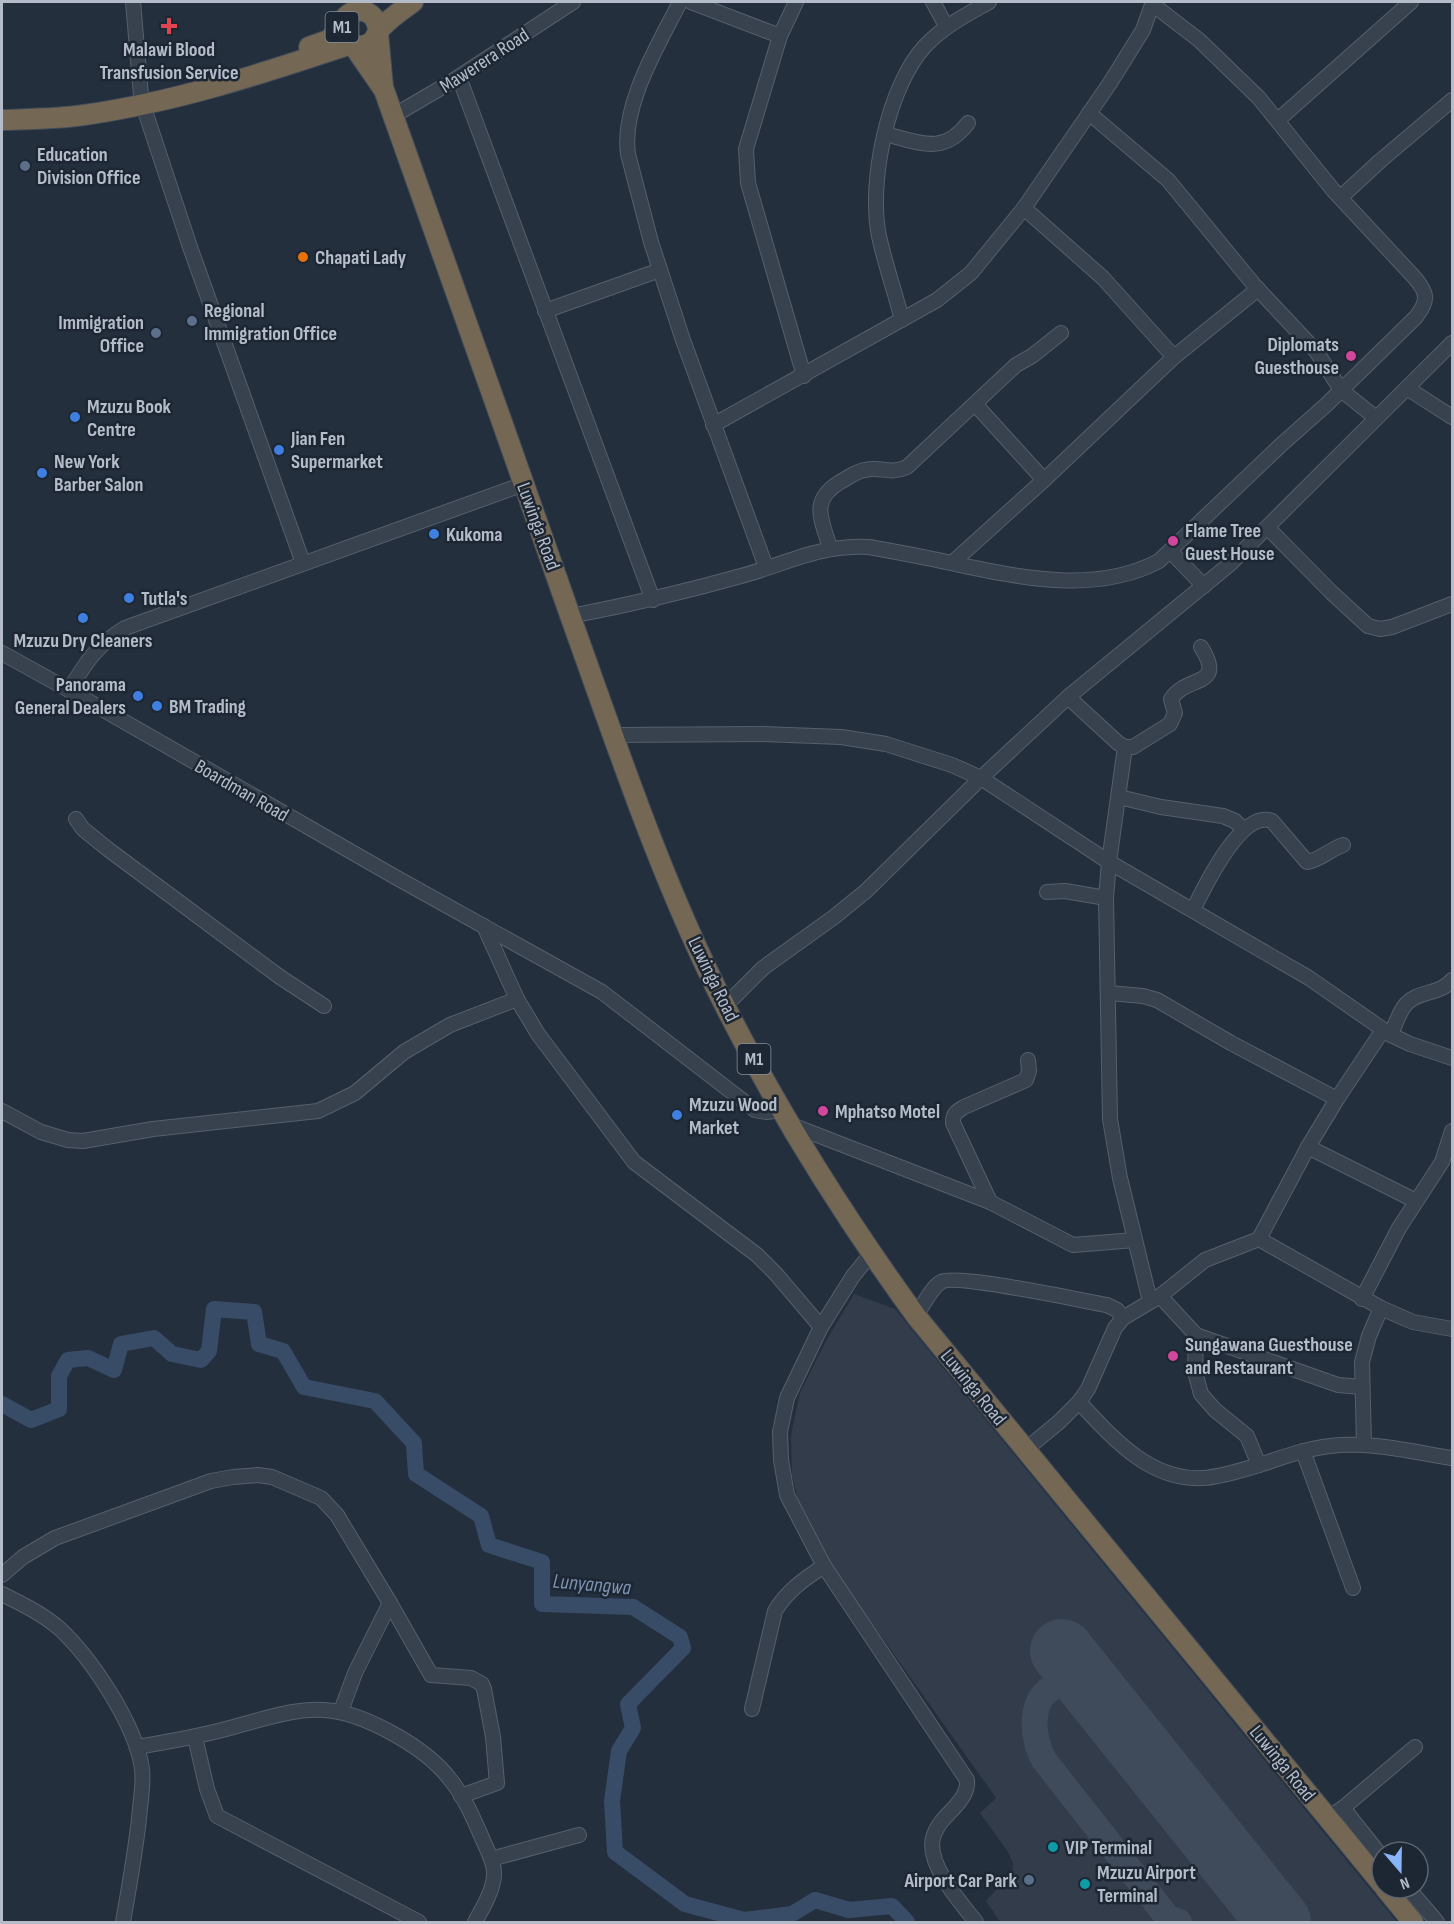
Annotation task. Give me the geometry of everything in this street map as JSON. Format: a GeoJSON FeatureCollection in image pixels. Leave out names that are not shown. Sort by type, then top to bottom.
{"type":"FeatureCollection","features":[{"type":"Feature","properties":{"kind":"highway","name":"M1"},"geometry":{"type":"LineString","coordinates":[[375,25],[412,2]]}},
{"type":"Feature","properties":{"kind":"highway","name":"M1"},"geometry":{"type":"LineString","coordinates":[[356,11],[375,25],[374,40],[361,46],[352,45],[345,39],[342,32],[345,18],[356,11]]}},
{"type":"Feature","properties":{"kind":"highway"},"geometry":{"type":"LineString","coordinates":[[2,107],[25,108],[142,100],[329,40],[343,24]]}},
{"type":"Feature","properties":{"kind":"highway","name":"Luwinga Road"},"geometry":{"type":"LineString","coordinates":[[375,25],[384,90],[613,735],[668,880],[725,1006],[785,1117],[871,1254],[916,1316],[1096,1534],[1335,1813],[1370,1866]]}},
{"type":"Feature","properties":{"kind":"highway"},"geometry":{"type":"LineString","coordinates":[[2,120],[83,115],[142,100],[245,79],[352,45]]}},
{"type":"Feature","properties":{"kind":"highway","name":"Luwinga Road"},"geometry":{"type":"LineString","coordinates":[[352,45],[384,90]]}},
{"type":"Feature","properties":{"kind":"highway"},"geometry":{"type":"LineString","coordinates":[[1395,1900],[1413,1923]]}},
{"type":"Feature","properties":{"kind":"street"},"geometry":{"type":"LineString","coordinates":[[133,2],[142,100],[190,247],[303,563]]}},
{"type":"Feature","properties":{"kind":"street","name":"Mawerera Road"},"geometry":{"type":"LineString","coordinates":[[393,116],[573,2]]}},
{"type":"Feature","properties":{"kind":"street"},"geometry":{"type":"LineString","coordinates":[[680,2],[642,77],[633,104],[626,145],[630,168],[660,270],[713,426],[766,567]]}},
{"type":"Feature","properties":{"kind":"street"},"geometry":{"type":"LineString","coordinates":[[691,2],[780,36]]}},
{"type":"Feature","properties":{"kind":"street"},"geometry":{"type":"LineString","coordinates":[[796,2],[780,36],[746,149],[746,166],[748,183],[804,376]]}},
{"type":"Feature","properties":{"kind":"street"},"geometry":{"type":"LineString","coordinates":[[933,2],[946,26]]}},
{"type":"Feature","properties":{"kind":"street"},"geometry":{"type":"LineString","coordinates":[[903,320],[879,235],[876,203],[879,162],[885,134],[901,81],[925,46],[946,26],[989,2]]}},
{"type":"Feature","properties":{"kind":"street"},"geometry":{"type":"LineString","coordinates":[[1278,120],[1411,2]]}},
{"type":"Feature","properties":{"kind":"street"},"geometry":{"type":"LineString","coordinates":[[571,616],[653,600],[818,550],[849,546],[869,547],[1006,575],[1037,579],[1101,579],[1144,569],[1159,561],[1341,390],[1416,317],[1423,308],[1426,298],[1424,289],[1414,277],[1341,197],[1259,98],[1199,40],[1153,3],[1143,30],[1128,56],[1024,208],[971,273],[937,300],[713,426]]}},
{"type":"Feature","properties":{"kind":"street"},"geometry":{"type":"LineString","coordinates":[[459,76],[653,600]]}},
{"type":"Feature","properties":{"kind":"street"},"geometry":{"type":"LineString","coordinates":[[1341,197],[1380,160],[1452,100]]}},
{"type":"Feature","properties":{"kind":"street"},"geometry":{"type":"LineString","coordinates":[[1089,113],[1168,180],[1258,289],[1316,351],[1341,390],[1376,418]]}},
{"type":"Feature","properties":{"kind":"street"},"geometry":{"type":"LineString","coordinates":[[885,134],[933,145],[952,139],[968,123]]}},
{"type":"Feature","properties":{"kind":"street"},"geometry":{"type":"LineString","coordinates":[[1024,208],[1103,278],[1174,357]]}},
{"type":"Feature","properties":{"kind":"street"},"geometry":{"type":"LineString","coordinates":[[545,311],[660,270]]}},
{"type":"Feature","properties":{"kind":"street"},"geometry":{"type":"LineString","coordinates":[[952,563],[1174,357],[1258,289]]}},
{"type":"Feature","properties":{"kind":"street"},"geometry":{"type":"LineString","coordinates":[[830,548],[819,507],[822,498],[834,486],[864,470],[891,472],[907,467],[1016,365],[1032,356],[1061,333]]}},
{"type":"Feature","properties":{"kind":"street"},"geometry":{"type":"LineString","coordinates":[[725,1006],[763,968],[866,891],[981,778],[1068,697],[1204,586],[1268,528],[1452,343]]}},
{"type":"Feature","properties":{"kind":"street"},"geometry":{"type":"LineString","coordinates":[[1407,388],[1452,417]]}},
{"type":"Feature","properties":{"kind":"street"},"geometry":{"type":"LineString","coordinates":[[975,404],[1044,480]]}},
{"type":"Feature","properties":{"kind":"street"},"geometry":{"type":"LineString","coordinates":[[69,690],[92,654],[109,638],[125,628],[524,484]]}},
{"type":"Feature","properties":{"kind":"street"},"geometry":{"type":"LineString","coordinates":[[1268,528],[1368,626],[1380,629],[1392,627],[1452,604]]}},
{"type":"Feature","properties":{"kind":"street"},"geometry":{"type":"LineString","coordinates":[[1170,551],[1204,586]]}},
{"type":"Feature","properties":{"kind":"street"},"geometry":{"type":"LineString","coordinates":[[1068,697],[1118,743],[1125,747],[1133,747],[1170,724],[1175,713],[1171,699],[1175,693],[1206,676],[1210,671],[1210,663],[1201,647]]}},
{"type":"Feature","properties":{"kind":"street","name":"Boardman Road"},"geometry":{"type":"LineString","coordinates":[[2,653],[484,926]]}},
{"type":"Feature","properties":{"kind":"street"},"geometry":{"type":"LineString","coordinates":[[613,735],[763,734],[863,740],[929,756],[981,778],[1108,862],[1309,978],[1387,1032],[1410,1044],[1452,1058]]}},
{"type":"Feature","properties":{"kind":"street"},"geometry":{"type":"LineString","coordinates":[[1125,747],[1108,862],[1106,898],[1110,1119],[1120,1178],[1135,1240],[1155,1299],[1196,1335],[1338,1385],[1362,1387]]}},
{"type":"Feature","properties":{"kind":"street"},"geometry":{"type":"LineString","coordinates":[[1119,797],[1161,807],[1222,816],[1235,821],[1243,829]]}},
{"type":"Feature","properties":{"kind":"street"},"geometry":{"type":"LineString","coordinates":[[76,819],[83,829],[109,850],[280,977],[324,1006]]}},
{"type":"Feature","properties":{"kind":"street"},"geometry":{"type":"LineString","coordinates":[[1193,910],[1209,879],[1243,829],[1261,820],[1272,821],[1307,862],[1314,861],[1330,849],[1343,845]]}},
{"type":"Feature","properties":{"kind":"street"},"geometry":{"type":"LineString","coordinates":[[1047,892],[1065,891],[1106,898]]}},
{"type":"Feature","properties":{"kind":"street"},"geometry":{"type":"LineString","coordinates":[[484,926],[516,999],[538,1034],[634,1162],[756,1255],[776,1274],[821,1327]]}},
{"type":"Feature","properties":{"kind":"street","name":"M1"},"geometry":{"type":"LineString","coordinates":[[484,926],[602,992],[755,1110],[785,1117]]}},
{"type":"Feature","properties":{"kind":"street"},"geometry":{"type":"LineString","coordinates":[[1025,1449],[1059,1422],[1079,1402],[1088,1389],[1115,1328],[1123,1318],[1155,1299],[1205,1260],[1259,1239],[1308,1147],[1337,1099],[1405,1005],[1419,996],[1440,990],[1452,980]]}},
{"type":"Feature","properties":{"kind":"street"},"geometry":{"type":"LineString","coordinates":[[1109,993],[1143,996],[1157,1000],[1231,1043],[1337,1099]]}},
{"type":"Feature","properties":{"kind":"street"},"geometry":{"type":"LineString","coordinates":[[2,1111],[41,1132],[68,1140],[82,1141],[153,1129],[318,1111],[355,1093],[404,1053],[450,1025],[516,999]]}},
{"type":"Feature","properties":{"kind":"street"},"geometry":{"type":"LineString","coordinates":[[990,1202],[953,1123],[953,1116],[955,1112],[964,1107],[1026,1080],[1029,1071],[1028,1060]]}},
{"type":"Feature","properties":{"kind":"street"},"geometry":{"type":"LineString","coordinates":[[785,1117],[990,1202],[1073,1245],[1135,1240]]}},
{"type":"Feature","properties":{"kind":"street"},"geometry":{"type":"LineString","coordinates":[[1362,1299],[1399,1228],[1442,1162],[1452,1131]]}},
{"type":"Feature","properties":{"kind":"street"},"geometry":{"type":"LineString","coordinates":[[1308,1147],[1416,1201]]}},
{"type":"Feature","properties":{"kind":"street"},"geometry":{"type":"LineString","coordinates":[[1259,1239],[1381,1308],[1413,1322],[1452,1329]]}},
{"type":"Feature","properties":{"kind":"street"},"geometry":{"type":"LineString","coordinates":[[871,1254],[853,1276],[821,1327],[787,1398],[780,1432],[781,1460],[787,1495],[824,1566],[967,1780],[965,1793],[939,1825],[932,1843],[942,1876],[976,1923]]}},
{"type":"Feature","properties":{"kind":"street"},"geometry":{"type":"LineString","coordinates":[[916,1316],[936,1287],[941,1282],[951,1280],[980,1282],[1107,1305],[1117,1310],[1123,1318]]}},
{"type":"Feature","properties":{"kind":"street"},"geometry":{"type":"LineString","coordinates":[[1364,1445],[1362,1362],[1369,1336],[1381,1308]]}},
{"type":"Feature","properties":{"kind":"street"},"geometry":{"type":"LineString","coordinates":[[1196,1335],[1196,1372],[1201,1394],[1215,1410],[1247,1436],[1259,1465]]}},
{"type":"Feature","properties":{"kind":"street"},"geometry":{"type":"LineString","coordinates":[[1079,1402],[1121,1445],[1145,1463],[1165,1472],[1200,1478],[1231,1473],[1303,1451],[1330,1446],[1364,1445],[1452,1458]]}},
{"type":"Feature","properties":{"kind":"street"},"geometry":{"type":"LineString","coordinates":[[1303,1451],[1353,1588]]}},
{"type":"Feature","properties":{"kind":"street"},"geometry":{"type":"LineString","coordinates":[[2,1575],[23,1557],[55,1538],[211,1481],[258,1475],[272,1477],[321,1498],[338,1515],[431,1675],[471,1678],[482,1684],[498,1779],[494,1785],[461,1796]]}},
{"type":"Feature","properties":{"kind":"street"},"geometry":{"type":"LineString","coordinates":[[752,1709],[775,1611],[783,1597],[824,1566]]}},
{"type":"Feature","properties":{"kind":"street"},"geometry":{"type":"LineString","coordinates":[[2,1594],[59,1628],[77,1647],[103,1682],[137,1747],[142,1770],[141,1801],[123,1923]]}},
{"type":"Feature","properties":{"kind":"street"},"geometry":{"type":"LineString","coordinates":[[341,1711],[355,1673],[390,1603]]}},
{"type":"Feature","properties":{"kind":"street"},"geometry":{"type":"LineString","coordinates":[[137,1747],[195,1737],[310,1709],[341,1711],[377,1726],[416,1749],[440,1767],[470,1808],[494,1868],[494,1879],[475,1923]]}},
{"type":"Feature","properties":{"kind":"street"},"geometry":{"type":"LineString","coordinates":[[195,1737],[207,1789],[217,1816],[419,1923]]}},
{"type":"Feature","properties":{"kind":"street"},"geometry":{"type":"LineString","coordinates":[[1370,1846],[1335,1813],[1415,1747]]}},
{"type":"Feature","properties":{"kind":"street"},"geometry":{"type":"LineString","coordinates":[[491,1859],[579,1835]]}},
{"type":"Feature","properties":{"kind":"street"},"geometry":{"type":"LineString","coordinates":[[1418,1900],[1437,1923]]}},
{"type":"Feature","properties":{"kind":"shaded area"},"geometry":{"type":"Polygon","coordinates":[[[854,1294],[895,1309],[1370,1889],[1370,1900],[1379,1900],[1397,1922],[1000,1922],[986,1901],[1012,1872],[1013,1863],[1008,1852],[980,1813],[996,1798],[820,1550],[799,1504],[792,1476],[791,1435],[800,1393],[826,1341],[854,1294]]]}},
{"type":"Feature","properties":{"kind":"waterway","name":"Lunyangwa"},"geometry":{"type":"LineString","coordinates":[[2,1404],[31,1420],[59,1409],[59,1376],[68,1360],[88,1358],[114,1370],[121,1344],[154,1338],[172,1354],[201,1360],[209,1351],[214,1309],[254,1312],[259,1344],[283,1351],[304,1387],[375,1401],[414,1443],[416,1474],[481,1516],[489,1545],[542,1562],[542,1604],[633,1607],[680,1637],[683,1648],[628,1704],[633,1728],[619,1751],[612,1801],[615,1852],[685,1904],[744,1920],[792,1914],[815,1900],[849,1910],[892,1906],[907,1922]]}},
{"type":"Feature","properties":{"kind":"taxiway"},"geometry":{"type":"LineString","coordinates":[[1094,1691],[1066,1685],[1047,1691],[1037,1708],[1035,1719],[1040,1751],[1044,1760],[1168,1918],[1179,1922]]}},
{"type":"Feature","properties":{"kind":"taxiway"},"geometry":{"type":"LineString","coordinates":[[1254,1891],[1257,1904],[1254,1922]]}},
{"type":"Feature","properties":{"kind":"runway"},"geometry":{"type":"LineString","coordinates":[[1062,1651],[1279,1922]]}},
{"type":"Feature","properties":{"kind":"place","name":"Malawi Blood Transfusion Service"},"geometry":{"type":"Point","coordinates":[169,26]}},
{"type":"Feature","properties":{"kind":"place","name":"Education Division Office"},"geometry":{"type":"Point","coordinates":[25,166]}},
{"type":"Feature","properties":{"kind":"place","name":"Chapati Lady"},"geometry":{"type":"Point","coordinates":[303,257]}},
{"type":"Feature","properties":{"kind":"place","name":"Regional Immigration Office"},"geometry":{"type":"Point","coordinates":[192,321]}},
{"type":"Feature","properties":{"kind":"place","name":"Immigration Office"},"geometry":{"type":"Point","coordinates":[156,333]}},
{"type":"Feature","properties":{"kind":"place","name":"Diplomats Guesthouse"},"geometry":{"type":"Point","coordinates":[1351,356]}},
{"type":"Feature","properties":{"kind":"place","name":"Mzuzu Book Centre"},"geometry":{"type":"Point","coordinates":[75,417]}},
{"type":"Feature","properties":{"kind":"place","name":"Jian Fen Supermarket"},"geometry":{"type":"Point","coordinates":[279,450]}},
{"type":"Feature","properties":{"kind":"place","name":"New York Barber Salon"},"geometry":{"type":"Point","coordinates":[42,473]}},
{"type":"Feature","properties":{"kind":"place","name":"Kukoma"},"geometry":{"type":"Point","coordinates":[434,534]}},
{"type":"Feature","properties":{"kind":"place","name":"Flame Tree Guest House"},"geometry":{"type":"Point","coordinates":[1173,541]}},
{"type":"Feature","properties":{"kind":"place","name":"Tutla's"},"geometry":{"type":"Point","coordinates":[129,598]}},
{"type":"Feature","properties":{"kind":"place","name":"Mzuzu Dry Cleaners"},"geometry":{"type":"Point","coordinates":[83,618]}},
{"type":"Feature","properties":{"kind":"place","name":"Panorama General Dealers"},"geometry":{"type":"Point","coordinates":[138,696]}},
{"type":"Feature","properties":{"kind":"place","name":"BM Trading"},"geometry":{"type":"Point","coordinates":[157,706]}},
{"type":"Feature","properties":{"kind":"place","name":"Mphatso Motel"},"geometry":{"type":"Point","coordinates":[823,1111]}},
{"type":"Feature","properties":{"kind":"place","name":"Mzuzu Wood Market"},"geometry":{"type":"Point","coordinates":[677,1115]}},
{"type":"Feature","properties":{"kind":"place","name":"Sungawana Guesthouse and Restaurant"},"geometry":{"type":"Point","coordinates":[1173,1356]}},
{"type":"Feature","properties":{"kind":"place","name":"VIP Terminal"},"geometry":{"type":"Point","coordinates":[1053,1847]}},
{"type":"Feature","properties":{"kind":"place","name":"Airport Car Park"},"geometry":{"type":"Point","coordinates":[1029,1880]}},
{"type":"Feature","properties":{"kind":"place","name":"Mzuzu Airport Terminal"},"geometry":{"type":"Point","coordinates":[1085,1884]}}]}
